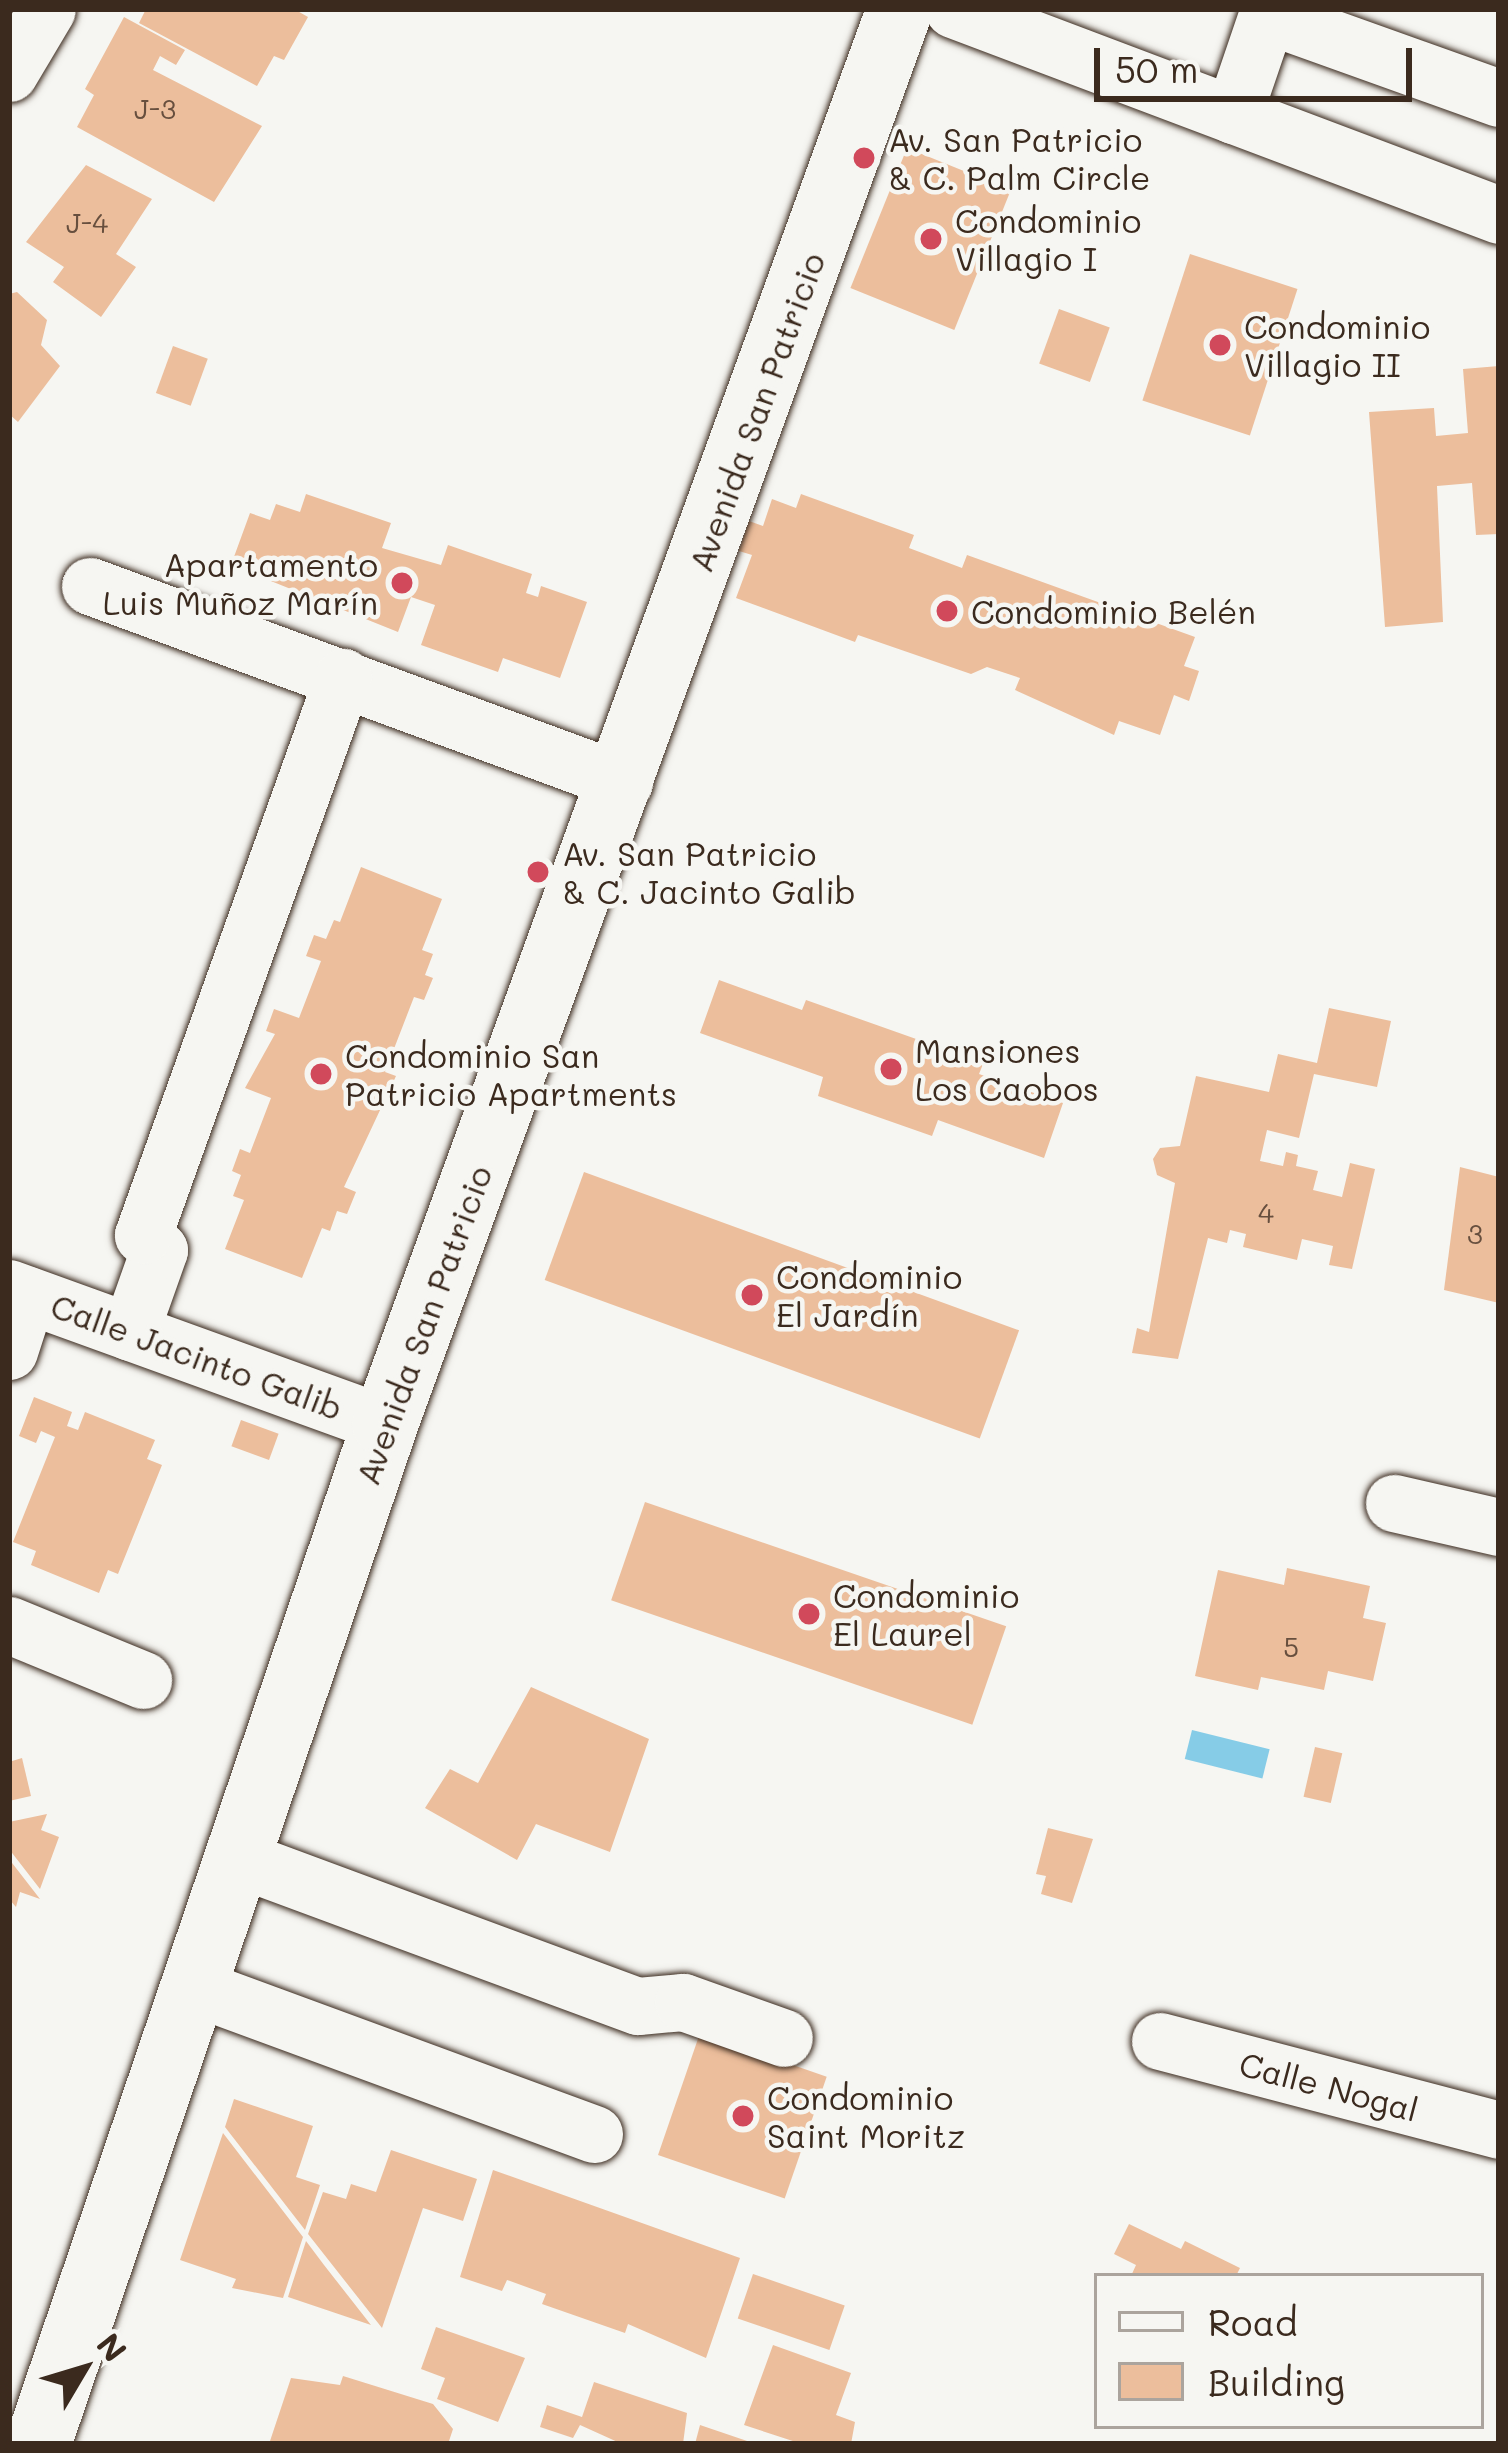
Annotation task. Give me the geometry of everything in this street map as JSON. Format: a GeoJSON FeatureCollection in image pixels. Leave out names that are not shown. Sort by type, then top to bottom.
{"type":"FeatureCollection","features":[{"type":"Feature","properties":{"kind":"main road","name":"Avenida San Patricio"},"geometry":{"type":"LineString","coordinates":[[38,2444],[386,1424],[624,782],[899,9]]}},
{"type":"Feature","properties":{"kind":"street"},"geometry":{"type":"LineString","coordinates":[[12,65],[47,9]]}},
{"type":"Feature","properties":{"kind":"street"},"geometry":{"type":"LineString","coordinates":[[952,9],[1499,215]]}},
{"type":"Feature","properties":{"kind":"street"},"geometry":{"type":"LineString","coordinates":[[1233,115],[1268,12],[1499,98]]}},
{"type":"Feature","properties":{"kind":"street"},"geometry":{"type":"LineString","coordinates":[[90,586],[624,782]]}},
{"type":"Feature","properties":{"kind":"street"},"geometry":{"type":"LineString","coordinates":[[130,1332],[159,1250],[143,1235],[343,677]]}},
{"type":"Feature","properties":{"kind":"street"},"geometry":{"type":"LineString","coordinates":[[9,1351],[18,1292]]}},
{"type":"Feature","properties":{"kind":"street","name":"Calle Jacinto Galib"},"geometry":{"type":"LineString","coordinates":[[18,1292],[386,1424]]}},
{"type":"Feature","properties":{"kind":"street"},"geometry":{"type":"LineString","coordinates":[[1394,1503],[1499,1527]]}},
{"type":"Feature","properties":{"kind":"street"},"geometry":{"type":"LineString","coordinates":[[9,1624],[143,1680]]}},
{"type":"Feature","properties":{"kind":"street"},"geometry":{"type":"LineString","coordinates":[[238,1858],[638,2006],[682,2002],[784,2038]]}},
{"type":"Feature","properties":{"kind":"street"},"geometry":{"type":"LineString","coordinates":[[197,1988],[594,2134]]}},
{"type":"Feature","properties":{"kind":"street","name":"Calle Nogal"},"geometry":{"type":"LineString","coordinates":[[1160,2041],[1499,2130]]}},
{"type":"Feature","properties":{"kind":"water"},"geometry":{"type":"Polygon","coordinates":[[[1192,1730],[1270,1749],[1262,1778],[1185,1759],[1192,1730]]]}},
{"type":"Feature","properties":{"kind":"building"},"geometry":{"type":"Polygon","coordinates":[[[146,9],[294,9],[308,17],[284,60],[274,56],[257,86],[139,23],[146,9]]]}},
{"type":"Feature","properties":{"kind":"building"},"geometry":{"type":"Polygon","coordinates":[[[124,17],[185,50],[176,65],[160,56],[153,70],[262,126],[214,202],[77,127],[94,95],[85,89],[124,17]]]}},
{"type":"Feature","properties":{"kind":"building","name":"Condominio Villagio I"},"geometry":{"type":"Polygon","coordinates":[[[907,148],[1011,190],[954,330],[850,288],[907,148]]]}},
{"type":"Feature","properties":{"kind":"building"},"geometry":{"type":"Polygon","coordinates":[[[86,165],[152,199],[116,254],[136,267],[101,317],[53,282],[64,267],[26,242],[86,165]]]}},
{"type":"Feature","properties":{"kind":"building","name":"Condominio Villagio II"},"geometry":{"type":"Polygon","coordinates":[[[1190,254],[1297,289],[1250,435],[1142,400],[1190,254]]]}},
{"type":"Feature","properties":{"kind":"building"},"geometry":{"type":"Polygon","coordinates":[[[17,292],[47,320],[41,345],[60,366],[18,422],[9,414],[9,294],[17,292]]]}},
{"type":"Feature","properties":{"kind":"building"},"geometry":{"type":"Polygon","coordinates":[[[1059,309],[1110,327],[1090,382],[1039,364],[1059,309]]]}},
{"type":"Feature","properties":{"kind":"building"},"geometry":{"type":"Polygon","coordinates":[[[173,346],[208,359],[191,406],[156,393],[173,346]]]}},
{"type":"Feature","properties":{"kind":"building"},"geometry":{"type":"Polygon","coordinates":[[[1499,366],[1499,534],[1476,535],[1472,483],[1437,486],[1443,622],[1385,627],[1369,412],[1434,408],[1436,436],[1468,433],[1463,369],[1499,366]]]}},
{"type":"Feature","properties":{"kind":"building","name":"Apartamento Luis Muñoz Marín"},"geometry":{"type":"Polygon","coordinates":[[[306,494],[391,523],[382,548],[441,565],[448,545],[532,574],[526,593],[538,597],[541,586],[587,602],[560,678],[503,658],[498,672],[421,645],[435,605],[411,597],[398,632],[231,565],[250,513],[270,520],[276,504],[300,512],[306,494]]]}},
{"type":"Feature","properties":{"kind":"building","name":"Condominio Belén"},"geometry":{"type":"Polygon","coordinates":[[[801,494],[914,535],[909,548],[962,568],[967,555],[1195,637],[1184,666],[1199,671],[1189,701],[1174,695],[1160,735],[1119,721],[1114,735],[1015,690],[1020,678],[987,667],[971,674],[858,635],[855,642],[736,598],[752,555],[739,551],[749,521],[763,526],[772,499],[796,508],[801,494]]]}},
{"type":"Feature","properties":{"kind":"building","name":"Condominio San Patricio Apartments"},"geometry":{"type":"Polygon","coordinates":[[[361,867],[442,899],[422,950],[433,954],[425,975],[433,978],[424,1000],[414,997],[385,1072],[396,1076],[344,1187],[356,1192],[347,1214],[337,1211],[330,1231],[322,1228],[302,1278],[225,1249],[244,1200],[233,1196],[241,1175],[232,1171],[240,1149],[250,1153],[271,1098],[245,1088],[275,1034],[266,1031],[274,1009],[299,1018],[321,961],[306,956],[314,935],[326,939],[334,920],[340,922],[361,867]]]}},
{"type":"Feature","properties":{"kind":"building","name":"Mansiones Los Caobos"},"geometry":{"type":"Polygon","coordinates":[[[719,980],[802,1010],[806,1000],[919,1040],[915,1049],[983,1064],[979,1074],[1063,1103],[1044,1158],[938,1120],[932,1136],[818,1096],[823,1077],[700,1033],[719,980]]]}},
{"type":"Feature","properties":{"kind":"building"},"geometry":{"type":"Polygon","coordinates":[[[1329,1008],[1391,1021],[1377,1087],[1314,1074],[1299,1138],[1267,1130],[1260,1161],[1283,1166],[1286,1152],[1298,1155],[1296,1166],[1318,1171],[1313,1190],[1342,1197],[1350,1163],[1375,1169],[1352,1269],[1329,1265],[1333,1246],[1302,1239],[1297,1260],[1243,1247],[1246,1234],[1230,1230],[1227,1243],[1208,1238],[1178,1359],[1132,1353],[1137,1328],[1149,1332],[1175,1183],[1157,1175],[1153,1159],[1160,1148],[1180,1146],[1196,1076],[1269,1092],[1278,1054],[1317,1063],[1329,1008]]]}},
{"type":"Feature","properties":{"kind":"building"},"geometry":{"type":"Polygon","coordinates":[[[1460,1167],[1499,1177],[1499,1303],[1444,1290],[1460,1167]]]}},
{"type":"Feature","properties":{"kind":"building","name":"Condominio El Jardín"},"geometry":{"type":"Polygon","coordinates":[[[584,1172],[1019,1330],[980,1438],[545,1280],[584,1172]]]}},
{"type":"Feature","properties":{"kind":"building"},"geometry":{"type":"Polygon","coordinates":[[[34,1397],[72,1412],[67,1426],[78,1430],[85,1412],[155,1440],[147,1459],[162,1465],[118,1574],[108,1570],[99,1593],[31,1565],[36,1551],[13,1542],[55,1437],[41,1431],[36,1443],[19,1436],[34,1397]]]}},
{"type":"Feature","properties":{"kind":"building"},"geometry":{"type":"Polygon","coordinates":[[[241,1420],[279,1434],[269,1460],[231,1446],[241,1420]]]}},
{"type":"Feature","properties":{"kind":"building","name":"Condominio El Laurel"},"geometry":{"type":"Polygon","coordinates":[[[645,1502],[1006,1626],[972,1725],[611,1600],[645,1502]]]}},
{"type":"Feature","properties":{"kind":"building"},"geometry":{"type":"Polygon","coordinates":[[[1287,1568],[1370,1586],[1363,1618],[1386,1623],[1373,1681],[1328,1671],[1324,1690],[1261,1677],[1258,1690],[1195,1676],[1218,1570],[1284,1585],[1287,1568]]]}},
{"type":"Feature","properties":{"kind":"building"},"geometry":{"type":"Polygon","coordinates":[[[531,1687],[649,1739],[610,1852],[536,1824],[517,1860],[425,1808],[450,1769],[478,1783],[531,1687]]]}},
{"type":"Feature","properties":{"kind":"building"},"geometry":{"type":"Polygon","coordinates":[[[1315,1747],[1342,1753],[1331,1803],[1304,1797],[1315,1747]]]}},
{"type":"Feature","properties":{"kind":"building"},"geometry":{"type":"Polygon","coordinates":[[[22,1758],[31,1796],[9,1801],[9,1762],[22,1758]]]}},
{"type":"Feature","properties":{"kind":"building"},"geometry":{"type":"Polygon","coordinates":[[[47,1814],[41,1830],[59,1837],[40,1889],[9,1849],[9,1822],[47,1814]]]}},
{"type":"Feature","properties":{"kind":"building"},"geometry":{"type":"Polygon","coordinates":[[[1048,1828],[1093,1839],[1072,1903],[1041,1894],[1046,1876],[1036,1874],[1048,1828]]]}},
{"type":"Feature","properties":{"kind":"building"},"geometry":{"type":"Polygon","coordinates":[[[9,1859],[40,1899],[20,1892],[16,1907],[9,1899],[9,1859]]]}},
{"type":"Feature","properties":{"kind":"building","name":"Condominio Saint Moritz"},"geometry":{"type":"Polygon","coordinates":[[[700,2033],[827,2077],[785,2199],[658,2155],[700,2033]]]}},
{"type":"Feature","properties":{"kind":"building"},"geometry":{"type":"Polygon","coordinates":[[[234,2099],[313,2126],[296,2177],[320,2185],[305,2230],[225,2127],[234,2099]]]}},
{"type":"Feature","properties":{"kind":"building"},"geometry":{"type":"Polygon","coordinates":[[[223,2133],[303,2237],[283,2298],[232,2288],[236,2279],[180,2260],[223,2133]]]}},
{"type":"Feature","properties":{"kind":"building"},"geometry":{"type":"Polygon","coordinates":[[[391,2150],[477,2179],[463,2221],[423,2208],[382,2328],[308,2234],[323,2192],[346,2199],[351,2184],[376,2192],[391,2150]]]}},
{"type":"Feature","properties":{"kind":"building"},"geometry":{"type":"Polygon","coordinates":[[[493,2170],[740,2258],[706,2358],[628,2324],[625,2333],[542,2304],[546,2294],[507,2280],[502,2291],[460,2277],[493,2170]]]}},
{"type":"Feature","properties":{"kind":"building"},"geometry":{"type":"Polygon","coordinates":[[[1129,2224],[1181,2249],[1185,2241],[1240,2268],[1238,2273],[1132,2273],[1136,2265],[1114,2254],[1129,2224]]]}},
{"type":"Feature","properties":{"kind":"building"},"geometry":{"type":"Polygon","coordinates":[[[306,2241],[324,2265],[371,2325],[288,2297],[306,2241]]]}},
{"type":"Feature","properties":{"kind":"building"},"geometry":{"type":"Polygon","coordinates":[[[753,2274],[845,2306],[829,2350],[738,2318],[753,2274]]]}},
{"type":"Feature","properties":{"kind":"building"},"geometry":{"type":"Polygon","coordinates":[[[436,2327],[525,2358],[498,2422],[437,2399],[445,2378],[421,2369],[436,2327]]]}},
{"type":"Feature","properties":{"kind":"building"},"geometry":{"type":"Polygon","coordinates":[[[773,2345],[851,2373],[836,2415],[855,2422],[851,2444],[802,2444],[744,2425],[773,2345]]]}},
{"type":"Feature","properties":{"kind":"building"},"geometry":{"type":"Polygon","coordinates":[[[343,2376],[433,2404],[453,2429],[448,2444],[269,2444],[291,2378],[340,2385],[343,2376]]]}},
{"type":"Feature","properties":{"kind":"building"},"geometry":{"type":"Polygon","coordinates":[[[594,2382],[687,2413],[683,2444],[622,2444],[580,2425],[573,2438],[540,2427],[547,2405],[582,2417],[594,2382]]]}},
{"type":"Feature","properties":{"kind":"building"},"geometry":{"type":"Polygon","coordinates":[[[700,2425],[753,2443],[753,2444],[695,2444],[700,2425]]]}},
{"type":"Feature","properties":{"kind":"place","name":"Av. San Patricio & C. Palm Circle"},"geometry":{"type":"Point","coordinates":[864,158]}},
{"type":"Feature","properties":{"kind":"place","name":"Condominio Villagio I"},"geometry":{"type":"Point","coordinates":[931,239]}},
{"type":"Feature","properties":{"kind":"place","name":"Condominio Villagio II"},"geometry":{"type":"Point","coordinates":[1220,345]}},
{"type":"Feature","properties":{"kind":"place","name":"Apartamento Luis Muñoz Marín"},"geometry":{"type":"Point","coordinates":[402,583]}},
{"type":"Feature","properties":{"kind":"place","name":"Condominio Belén"},"geometry":{"type":"Point","coordinates":[947,611]}},
{"type":"Feature","properties":{"kind":"place","name":"Av. San Patricio & C. Jacinto Galib"},"geometry":{"type":"Point","coordinates":[538,872]}},
{"type":"Feature","properties":{"kind":"place","name":"Mansiones Los Caobos"},"geometry":{"type":"Point","coordinates":[891,1069]}},
{"type":"Feature","properties":{"kind":"place","name":"Condominio San Patricio Apartments"},"geometry":{"type":"Point","coordinates":[321,1074]}},
{"type":"Feature","properties":{"kind":"place","name":"Condominio El Jardín"},"geometry":{"type":"Point","coordinates":[752,1295]}},
{"type":"Feature","properties":{"kind":"place","name":"Condominio El Laurel"},"geometry":{"type":"Point","coordinates":[809,1614]}},
{"type":"Feature","properties":{"kind":"place","name":"Condominio Saint Moritz"},"geometry":{"type":"Point","coordinates":[743,2116]}}]}
